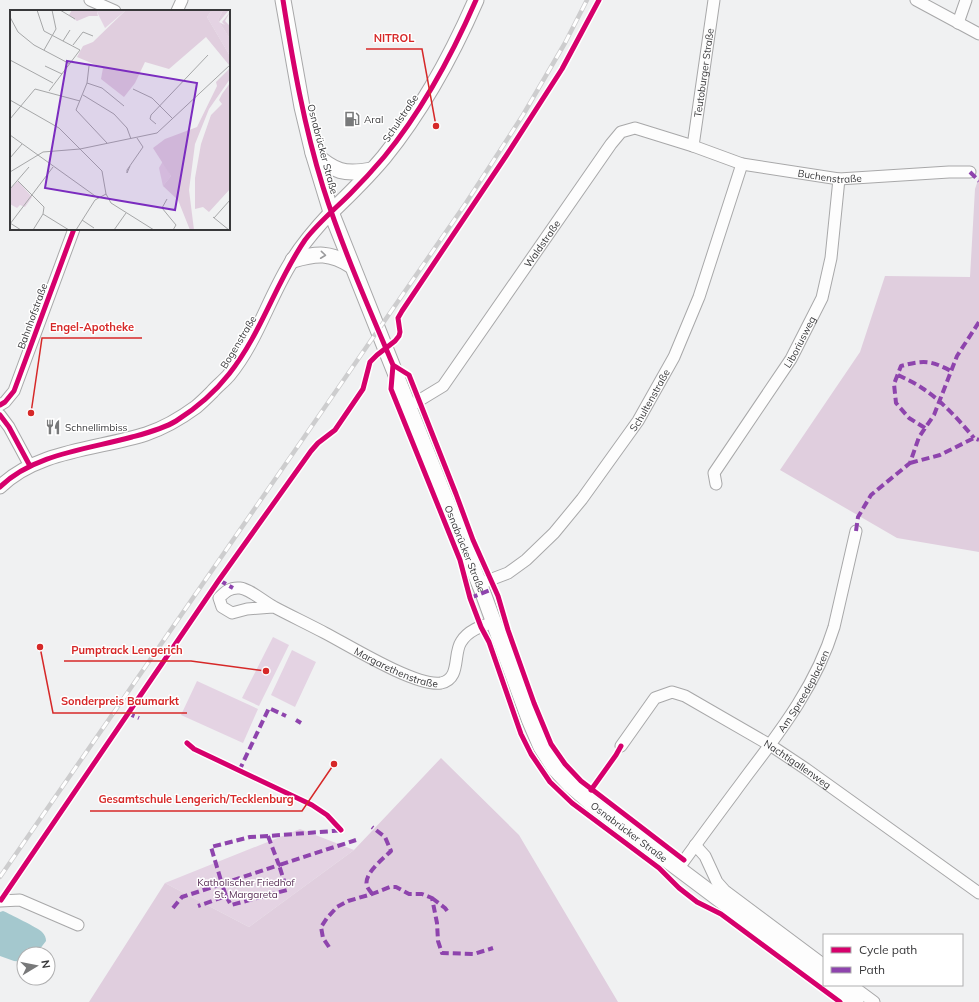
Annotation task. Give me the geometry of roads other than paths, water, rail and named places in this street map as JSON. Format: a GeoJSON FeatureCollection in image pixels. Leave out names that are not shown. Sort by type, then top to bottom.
{"type":"FeatureCollection","features":[{"type":"Feature","properties":{"kind":"main road","name":"Osnabrücker Straße"},"geometry":{"type":"LineString","coordinates":[[283,0],[296,80],[313,153],[332,212],[352,266],[410,406],[541,747],[555,769],[575,791],[823,977]]}},
{"type":"Feature","properties":{"kind":"main road","name":"Schulstraße"},"geometry":{"type":"LineString","coordinates":[[332,212],[372,170],[399,138],[422,102],[465,26],[476,0]]}},
{"type":"Feature","properties":{"kind":"main road"},"geometry":{"type":"LineString","coordinates":[[313,153],[326,164],[346,172],[357,173],[372,170]]}},
{"type":"Feature","properties":{"kind":"main road"},"geometry":{"type":"LineString","coordinates":[[293,260],[322,254],[342,259],[352,266]]}},
{"type":"Feature","properties":{"kind":"main road"},"geometry":{"type":"LineString","coordinates":[[834,986],[856,1002]]}},
{"type":"Feature","properties":{"kind":"street"},"geometry":{"type":"LineString","coordinates":[[90,0],[113,10]]}},
{"type":"Feature","properties":{"kind":"street"},"geometry":{"type":"LineString","coordinates":[[177,10],[182,0]]}},
{"type":"Feature","properties":{"kind":"street","name":"Teutoburger Straße"},"geometry":{"type":"LineString","coordinates":[[693,146],[714,0]]}},
{"type":"Feature","properties":{"kind":"street"},"geometry":{"type":"LineString","coordinates":[[916,0],[979,34]]}},
{"type":"Feature","properties":{"kind":"street"},"geometry":{"type":"LineString","coordinates":[[958,23],[966,0]]}},
{"type":"Feature","properties":{"kind":"street","name":"Waldstraße"},"geometry":{"type":"LineString","coordinates":[[410,406],[443,386],[611,144],[621,132],[635,128],[693,146]]}},
{"type":"Feature","properties":{"kind":"street","name":"Buchenstraße"},"geometry":{"type":"LineString","coordinates":[[693,146],[742,164],[839,179],[970,172]]}},
{"type":"Feature","properties":{"kind":"street","name":"Schultenstraße"},"geometry":{"type":"LineString","coordinates":[[479,584],[508,573],[526,560],[554,533],[582,499],[638,421],[674,357],[696,304],[742,164]]}},
{"type":"Feature","properties":{"kind":"street","name":"Liboriusweg"},"geometry":{"type":"LineString","coordinates":[[716,484],[714,473],[791,359],[822,298],[831,258],[839,179]]}},
{"type":"Feature","properties":{"kind":"street","name":"Bogenstraße"},"geometry":{"type":"LineString","coordinates":[[30,466],[81,448],[115,442],[146,433],[174,422],[197,406],[229,375],[243,355],[293,260],[312,232],[332,212]]}},
{"type":"Feature","properties":{"kind":"street","name":"Bahnhofstraße"},"geometry":{"type":"LineString","coordinates":[[0,405],[5,402],[14,391],[74,230]]}},
{"type":"Feature","properties":{"kind":"street"},"geometry":{"type":"LineString","coordinates":[[0,415],[9,427],[30,466],[6,481],[0,487]]}},
{"type":"Feature","properties":{"kind":"street","name":"Am Spreedeplacken"},"geometry":{"type":"LineString","coordinates":[[678,869],[770,745],[799,704],[811,683],[829,642],[856,531]]}},
{"type":"Feature","properties":{"kind":"street","name":"Margarethenstraße"},"geometry":{"type":"LineString","coordinates":[[273,607],[406,676],[431,684],[443,682],[451,676],[456,665],[460,643],[467,634],[494,622]]}},
{"type":"Feature","properties":{"kind":"street","name":"Nachtigallenweg"},"geometry":{"type":"LineString","coordinates":[[621,746],[655,698],[672,692],[685,696],[770,745],[806,769],[979,893]]}},
{"type":"Feature","properties":{"kind":"street"},"geometry":{"type":"LineString","coordinates":[[695,845],[706,856],[717,882],[725,891],[823,964]]}},
{"type":"Feature","properties":{"kind":"street"},"geometry":{"type":"LineString","coordinates":[[0,901],[20,900],[78,925]]}},
{"type":"Feature","properties":{"kind":"street"},"geometry":{"type":"LineString","coordinates":[[852,986],[874,1002]]}},
{"type":"Feature","properties":{"kind":"water"},"geometry":{"type":"Polygon","coordinates":[[[3,911],[36,928],[42,932],[46,941],[42,946],[16,946],[16,961],[0,956],[0,912],[3,911]]]}},
{"type":"Feature","properties":{"kind":"railway"},"geometry":{"type":"LineString","coordinates":[[0,877],[466,203],[523,115],[565,43],[587,0]]}},
{"type":"Feature","properties":{"kind":"place","name":"Aral"},"geometry":{"type":"Point","coordinates":[352,119]}},
{"type":"Feature","properties":{"kind":"place","name":"NITROL"},"geometry":{"type":"Point","coordinates":[436,126]}},
{"type":"Feature","properties":{"kind":"place","name":"Engel-Apotheke"},"geometry":{"type":"Point","coordinates":[31,413]}},
{"type":"Feature","properties":{"kind":"place","name":"Schnellimbiss"},"geometry":{"type":"Point","coordinates":[53,427]}},
{"type":"Feature","properties":{"kind":"place","name":"Sonderpreis Baumarkt"},"geometry":{"type":"Point","coordinates":[40,647]}},
{"type":"Feature","properties":{"kind":"place","name":"Pumptrack Lengerich"},"geometry":{"type":"Point","coordinates":[266,671]}},
{"type":"Feature","properties":{"kind":"place","name":"Gesamtschule Lengerich/Tecklenburg"},"geometry":{"type":"Point","coordinates":[334,764]}},
{"type":"Feature","properties":{"kind":"park label","name":"Katholischer Friedhof St. Margareta"},"geometry":{"type":"Point","coordinates":[246,888]}}]}
